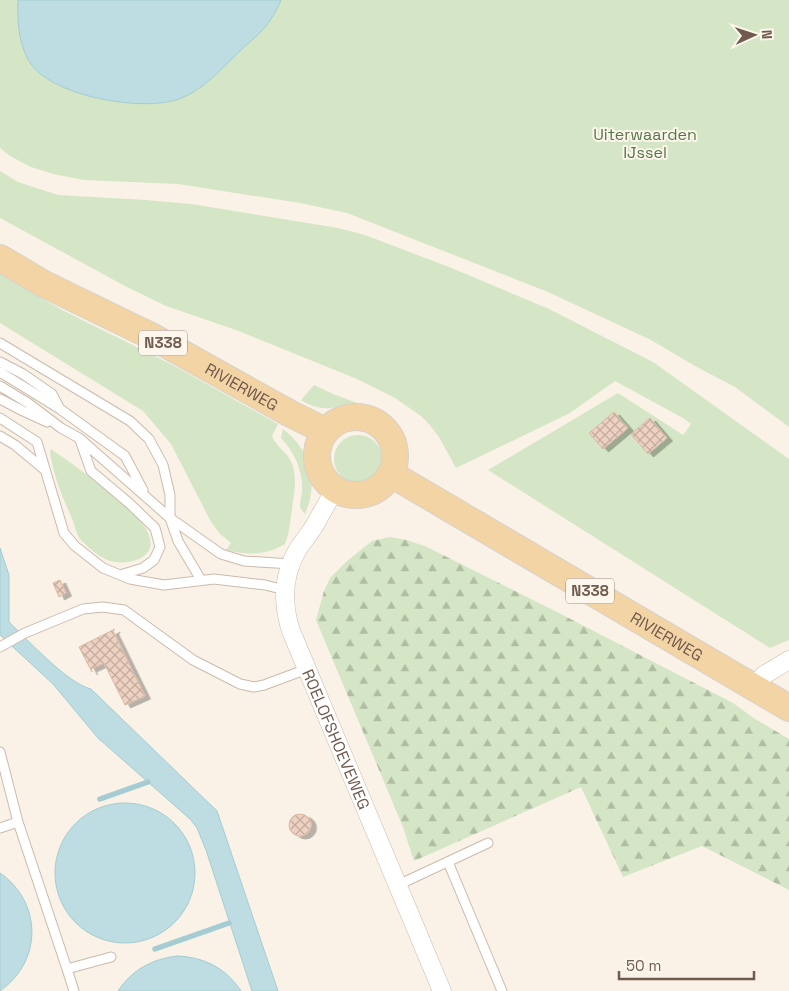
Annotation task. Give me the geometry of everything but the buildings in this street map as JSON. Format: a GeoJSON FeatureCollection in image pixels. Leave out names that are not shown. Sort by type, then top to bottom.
{"type":"FeatureCollection","features":[{"type":"Feature","properties":{"kind":"main road","name":"RIVIERWEG"},"geometry":{"type":"LineString","coordinates":[[0,258],[44,284],[158,340],[325,431]]}},
{"type":"Feature","properties":{"kind":"main road"},"geometry":{"type":"LineString","coordinates":[[354,416],[364,417],[386,429],[394,444],[394,463],[390,474],[381,486],[368,493],[353,495],[334,490],[322,475],[317,457],[318,444],[325,431],[341,419],[354,416]]}},
{"type":"Feature","properties":{"kind":"main road","name":"RIVIERWEG"},"geometry":{"type":"LineString","coordinates":[[390,474],[789,708]]}},
{"type":"Feature","properties":{"kind":"street","name":"ROELOFSHOEVEWEG"},"geometry":{"type":"LineString","coordinates":[[334,490],[297,551],[286,579],[285,611],[291,631],[442,991]]}},
{"type":"Feature","properties":{"kind":"street"},"geometry":{"type":"LineString","coordinates":[[753,686],[764,675],[789,660]]}},
{"type":"Feature","properties":{"kind":"lane"},"geometry":{"type":"LineString","coordinates":[[0,343],[130,421],[149,440],[162,466],[170,495],[170,518],[178,541],[201,580]]}},
{"type":"Feature","properties":{"kind":"lane"},"geometry":{"type":"LineString","coordinates":[[0,362],[23,374],[52,394],[60,409]]}},
{"type":"Feature","properties":{"kind":"lane"},"geometry":{"type":"LineString","coordinates":[[0,372],[60,409],[125,456],[145,495]]}},
{"type":"Feature","properties":{"kind":"lane"},"geometry":{"type":"LineString","coordinates":[[0,386],[28,403],[61,428]]}},
{"type":"Feature","properties":{"kind":"lane"},"geometry":{"type":"LineString","coordinates":[[0,399],[79,438],[170,518],[221,554],[244,561],[292,564]]}},
{"type":"Feature","properties":{"kind":"lane"},"geometry":{"type":"LineString","coordinates":[[0,418],[36,442],[64,533],[75,546],[103,568],[130,579],[164,585],[214,579],[265,584],[285,590]]}},
{"type":"Feature","properties":{"kind":"lane"},"geometry":{"type":"LineString","coordinates":[[0,436],[15,445],[45,470]]}},
{"type":"Feature","properties":{"kind":"lane"},"geometry":{"type":"LineString","coordinates":[[79,438],[91,471],[129,502],[155,528],[160,547],[154,560],[143,568],[120,575]]}},
{"type":"Feature","properties":{"kind":"lane"},"geometry":{"type":"LineString","coordinates":[[3,646],[25,633],[83,609],[103,606],[124,610],[192,660],[240,684],[254,687],[264,685],[307,669]]}},
{"type":"Feature","properties":{"kind":"lane"},"geometry":{"type":"LineString","coordinates":[[0,752],[18,822],[74,991]]}},
{"type":"Feature","properties":{"kind":"lane"},"geometry":{"type":"LineString","coordinates":[[0,828],[18,822]]}},
{"type":"Feature","properties":{"kind":"lane"},"geometry":{"type":"LineString","coordinates":[[398,885],[488,843]]}},
{"type":"Feature","properties":{"kind":"lane"},"geometry":{"type":"LineString","coordinates":[[448,862],[502,991]]}},
{"type":"Feature","properties":{"kind":"lane"},"geometry":{"type":"LineString","coordinates":[[67,969],[111,957]]}},
{"type":"Feature","properties":{"kind":"green space","name":"Uiterwaarden IJssel"},"geometry":{"type":"Polygon","coordinates":[[[0,0],[789,0],[789,427],[735,387],[651,340],[548,292],[347,213],[300,203],[178,184],[84,180],[53,174],[31,167],[10,156],[0,148],[0,0]]]}},
{"type":"Feature","properties":{"kind":"green space"},"geometry":{"type":"Polygon","coordinates":[[[0,171],[18,182],[58,195],[191,204],[338,228],[365,235],[449,267],[549,309],[653,362],[789,459],[789,640],[770,648],[488,470],[618,393],[683,435],[691,424],[683,418],[615,381],[570,413],[456,468],[439,437],[429,424],[395,398],[357,379],[236,330],[166,306],[125,286],[0,218],[0,171]]]}},
{"type":"Feature","properties":{"kind":"green space"},"geometry":{"type":"Polygon","coordinates":[[[0,274],[62,310],[171,364],[278,424],[272,436],[289,458],[295,477],[290,526],[285,544],[270,551],[256,553],[226,550],[231,543],[220,534],[211,522],[171,444],[143,411],[0,323],[0,274]]]}},
{"type":"Feature","properties":{"kind":"green space"},"geometry":{"type":"Polygon","coordinates":[[[314,385],[360,404],[331,408],[309,405],[301,400],[314,385]]]}},
{"type":"Feature","properties":{"kind":"green space"},"geometry":{"type":"Polygon","coordinates":[[[283,429],[293,437],[310,467],[311,490],[305,514],[300,508],[301,477],[294,456],[281,438],[283,429]]]}},
{"type":"Feature","properties":{"kind":"green space"},"geometry":{"type":"Polygon","coordinates":[[[358,435],[367,437],[375,442],[380,450],[382,459],[380,468],[375,476],[367,481],[358,483],[349,481],[341,476],[336,468],[334,459],[336,450],[341,442],[349,437],[358,435]]]}},
{"type":"Feature","properties":{"kind":"green space"},"geometry":{"type":"Polygon","coordinates":[[[51,449],[119,500],[142,523],[151,542],[150,549],[146,554],[133,561],[110,561],[102,558],[80,539],[62,496],[52,463],[51,449]]]}},
{"type":"Feature","properties":{"kind":"green space"},"geometry":{"type":"Polygon","coordinates":[[[390,537],[407,540],[427,547],[557,612],[733,703],[755,719],[789,739],[789,890],[702,846],[623,877],[581,787],[414,861],[403,827],[316,620],[324,591],[330,578],[347,561],[372,541],[390,537]]]}},
{"type":"Feature","properties":{"kind":"water"},"geometry":{"type":"Polygon","coordinates":[[[18,0],[281,0],[263,29],[205,84],[179,99],[164,103],[145,104],[124,103],[82,94],[47,79],[35,69],[25,54],[20,36],[18,0]]]}},
{"type":"Feature","properties":{"kind":"water"},"geometry":{"type":"Polygon","coordinates":[[[0,548],[9,575],[9,622],[37,650],[71,679],[91,689],[217,811],[278,991],[252,991],[206,850],[197,828],[191,820],[98,738],[53,684],[0,635],[0,548]]]}},
{"type":"Feature","properties":{"kind":"water"},"geometry":{"type":"Polygon","coordinates":[[[125,803],[152,809],[164,815],[174,824],[183,834],[189,846],[195,873],[189,900],[183,912],[174,922],[164,931],[152,937],[125,943],[98,937],[86,931],[76,922],[67,912],[61,900],[55,873],[61,846],[67,834],[76,824],[86,815],[98,809],[125,803]]]}},
{"type":"Feature","properties":{"kind":"water"},"geometry":{"type":"Polygon","coordinates":[[[0,873],[14,885],[24,899],[30,915],[32,932],[30,948],[24,964],[14,979],[0,991],[0,873]]]}},
{"type":"Feature","properties":{"kind":"water"},"geometry":{"type":"Polygon","coordinates":[[[177,956],[205,961],[213,965],[228,976],[241,991],[118,991],[136,971],[159,960],[177,956]]]}},
{"type":"Feature","properties":{"kind":"waterway"},"geometry":{"type":"LineString","coordinates":[[100,799],[148,782]]}},
{"type":"Feature","properties":{"kind":"waterway"},"geometry":{"type":"LineString","coordinates":[[155,949],[229,923]]}}]}
